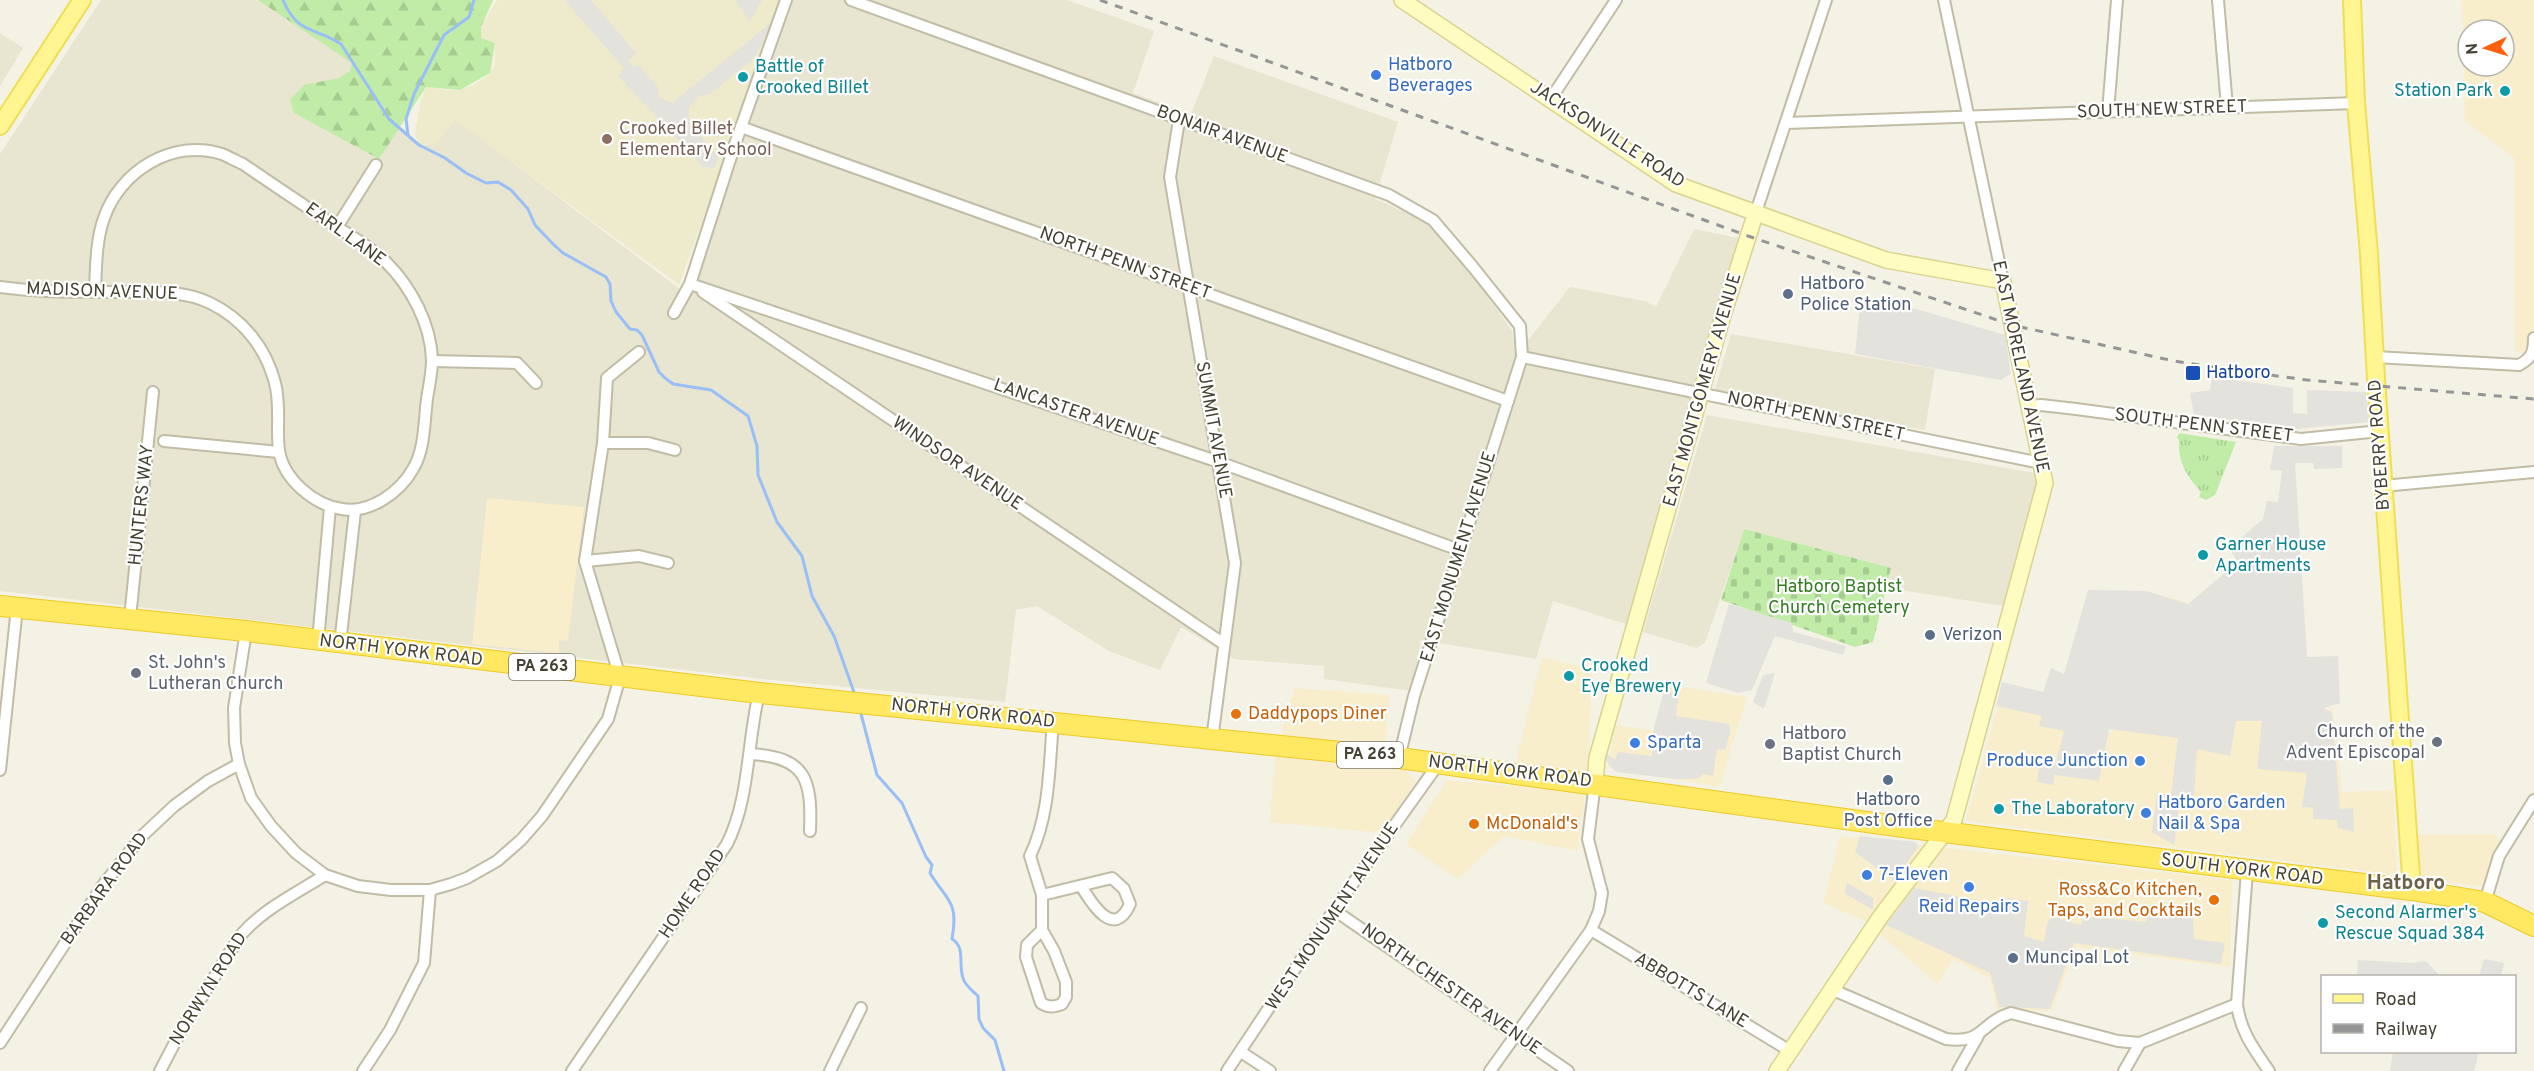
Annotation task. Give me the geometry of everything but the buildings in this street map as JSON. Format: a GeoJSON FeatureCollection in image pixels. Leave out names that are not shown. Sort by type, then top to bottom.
{"type":"FeatureCollection","features":[{"type":"Feature","properties":{"kind":"highway","name":"NORTH YORK ROAD"},"geometry":{"type":"LineString","coordinates":[[8,607],[246,631],[759,693],[1399,758],[1945,832]]}},
{"type":"Feature","properties":{"kind":"highway","name":"SOUTH YORK ROAD"},"geometry":{"type":"LineString","coordinates":[[1945,832],[2412,890],[2485,902],[2534,927]]}},
{"type":"Feature","properties":{"kind":"main road"},"geometry":{"type":"LineString","coordinates":[[0,126],[82,0]]}},
{"type":"Feature","properties":{"kind":"main road","name":"BYBERRY ROAD"},"geometry":{"type":"LineString","coordinates":[[2352,0],[2356,103],[2369,254],[2374,357],[2412,890]]}},
{"type":"Feature","properties":{"kind":"street"},"geometry":{"type":"LineString","coordinates":[[674,313],[690,284],[741,127],[786,0]]}},
{"type":"Feature","properties":{"kind":"street","name":"BONAIR AVENUE"},"geometry":{"type":"LineString","coordinates":[[850,0],[1389,195],[1433,220],[1520,326],[1522,357]]}},
{"type":"Feature","properties":{"kind":"street","name":"JACKSONVILLE ROAD"},"geometry":{"type":"LineString","coordinates":[[1402,0],[1676,184],[1886,260],[2003,282]]}},
{"type":"Feature","properties":{"kind":"street"},"geometry":{"type":"LineString","coordinates":[[1550,100],[1616,0]]}},
{"type":"Feature","properties":{"kind":"street","name":"EAST MONTGOMERY AVENUE"},"geometry":{"type":"LineString","coordinates":[[1594,783],[1597,758],[1723,315],[1826,0]]}},
{"type":"Feature","properties":{"kind":"street","name":"EAST MORELAND AVENUE"},"geometry":{"type":"LineString","coordinates":[[1777,1071],[1881,916],[1954,820],[2045,483],[1944,0]]}},
{"type":"Feature","properties":{"kind":"street"},"geometry":{"type":"LineString","coordinates":[[2109,112],[2117,0]]}},
{"type":"Feature","properties":{"kind":"street"},"geometry":{"type":"LineString","coordinates":[[2218,0],[2227,108]]}},
{"type":"Feature","properties":{"kind":"street","name":"SOUTH NEW STREET"},"geometry":{"type":"LineString","coordinates":[[1786,123],[2356,103]]}},
{"type":"Feature","properties":{"kind":"street","name":"SUMMIT AVENUE"},"geometry":{"type":"LineString","coordinates":[[1179,120],[1170,177],[1235,563],[1212,740]]}},
{"type":"Feature","properties":{"kind":"street","name":"NORTH PENN STREET"},"geometry":{"type":"LineString","coordinates":[[741,127],[1508,401]]}},
{"type":"Feature","properties":{"kind":"street","name":"EARL LANE"},"geometry":{"type":"LineString","coordinates":[[95,291],[98,243],[104,218],[116,194],[131,176],[152,160],[174,153],[197,151],[220,154],[243,164],[385,261],[406,286],[421,314],[432,361],[421,448],[416,464],[407,480],[393,493],[375,504],[355,510],[330,507]]}},
{"type":"Feature","properties":{"kind":"street"},"geometry":{"type":"LineString","coordinates":[[337,227],[376,165]]}},
{"type":"Feature","properties":{"kind":"street","name":"LANCASTER AVENUE"},"geometry":{"type":"LineString","coordinates":[[690,284],[1219,462],[1459,550]]}},
{"type":"Feature","properties":{"kind":"street","name":"WINDSOR AVENUE"},"geometry":{"type":"LineString","coordinates":[[690,284],[1224,644]]}},
{"type":"Feature","properties":{"kind":"street","name":"MADISON AVENUE"},"geometry":{"type":"LineString","coordinates":[[0,287],[170,292],[192,296],[211,303],[246,329],[260,346],[276,385],[279,452],[287,470],[298,485],[312,498],[330,507]]}},
{"type":"Feature","properties":{"kind":"street"},"geometry":{"type":"LineString","coordinates":[[2374,357],[2519,365],[2528,360],[2534,351],[2534,338]]}},
{"type":"Feature","properties":{"kind":"street"},"geometry":{"type":"LineString","coordinates":[[246,631],[234,708],[235,743],[239,764],[251,798],[271,826],[297,853],[325,875],[358,885],[391,890],[430,890],[467,878],[496,861],[521,840],[542,816],[608,719],[620,677],[585,561],[603,442],[607,378],[639,352]]}},
{"type":"Feature","properties":{"kind":"street","name":"NORTH PENN STREET"},"geometry":{"type":"LineString","coordinates":[[1522,357],[2041,463]]}},
{"type":"Feature","properties":{"kind":"street","name":"EAST MONUMENT AVENUE"},"geometry":{"type":"LineString","coordinates":[[1399,758],[1408,717],[1459,550],[1522,357]]}},
{"type":"Feature","properties":{"kind":"street"},"geometry":{"type":"LineString","coordinates":[[432,361],[517,363],[536,382]]}},
{"type":"Feature","properties":{"kind":"street","name":"HUNTERS WAY"},"geometry":{"type":"LineString","coordinates":[[130,618],[153,392]]}},
{"type":"Feature","properties":{"kind":"street","name":"SOUTH PENN STREET"},"geometry":{"type":"LineString","coordinates":[[2029,406],[2076,408],[2301,438],[2380,431]]}},
{"type":"Feature","properties":{"kind":"street"},"geometry":{"type":"LineString","coordinates":[[164,441],[279,452]]}},
{"type":"Feature","properties":{"kind":"street"},"geometry":{"type":"LineString","coordinates":[[603,442],[648,443],[675,450]]}},
{"type":"Feature","properties":{"kind":"street"},"geometry":{"type":"LineString","coordinates":[[2383,486],[2534,472]]}},
{"type":"Feature","properties":{"kind":"street"},"geometry":{"type":"LineString","coordinates":[[318,641],[330,507]]}},
{"type":"Feature","properties":{"kind":"street"},"geometry":{"type":"LineString","coordinates":[[340,644],[355,510]]}},
{"type":"Feature","properties":{"kind":"street"},"geometry":{"type":"LineString","coordinates":[[585,561],[639,556],[668,563]]}},
{"type":"Feature","properties":{"kind":"street"},"geometry":{"type":"LineString","coordinates":[[0,770],[8,607]]}},
{"type":"Feature","properties":{"kind":"street","name":"HOME ROAD"},"geometry":{"type":"LineString","coordinates":[[572,1071],[727,844],[734,829],[750,754],[753,718],[759,693]]}},
{"type":"Feature","properties":{"kind":"street"},"geometry":{"type":"LineString","coordinates":[[1042,930],[1027,945],[1026,957],[1041,1003],[1048,1007],[1056,1006],[1062,1004],[1066,997],[1066,982],[1054,951],[1042,930],[1042,895],[1030,856],[1039,836],[1044,814],[1053,722]]}},
{"type":"Feature","properties":{"kind":"street"},"geometry":{"type":"LineString","coordinates":[[750,754],[782,758],[797,768],[804,777],[809,793],[810,831]]}},
{"type":"Feature","properties":{"kind":"street","name":"WEST MONUMENT AVENUE"},"geometry":{"type":"LineString","coordinates":[[1227,1071],[1334,910],[1439,763]]}},
{"type":"Feature","properties":{"kind":"street","name":"BARBARA ROAD"},"geometry":{"type":"LineString","coordinates":[[0,1043],[103,885],[142,836],[174,806],[208,781],[239,764]]}},
{"type":"Feature","properties":{"kind":"street"},"geometry":{"type":"LineString","coordinates":[[1490,1071],[1591,930],[1599,911],[1602,893],[1588,839],[1594,783]]}},
{"type":"Feature","properties":{"kind":"street"},"geometry":{"type":"LineString","coordinates":[[2485,902],[2499,856],[2534,800]]}},
{"type":"Feature","properties":{"kind":"street"},"geometry":{"type":"LineString","coordinates":[[2247,871],[2237,1004],[2244,1035],[2269,1071]]}},
{"type":"Feature","properties":{"kind":"street","name":"NORWYN ROAD"},"geometry":{"type":"LineString","coordinates":[[160,1071],[183,1027],[240,936],[250,924],[265,912],[325,875]]}},
{"type":"Feature","properties":{"kind":"street"},"geometry":{"type":"LineString","coordinates":[[1042,895],[1112,878],[1124,889],[1127,896],[1130,904],[1126,913],[1109,919],[1101,915],[1081,886]]}},
{"type":"Feature","properties":{"kind":"street"},"geometry":{"type":"LineString","coordinates":[[363,1071],[390,1030],[424,963],[428,938],[430,890]]}},
{"type":"Feature","properties":{"kind":"street","name":"NORTH CHESTER AVENUE"},"geometry":{"type":"LineString","coordinates":[[1334,910],[1568,1071]]}},
{"type":"Feature","properties":{"kind":"street","name":"ABBOTTS LANE"},"geometry":{"type":"LineString","coordinates":[[1591,930],[1790,1051]]}},
{"type":"Feature","properties":{"kind":"street"},"geometry":{"type":"LineString","coordinates":[[1831,988],[1946,1039],[1960,1041],[1978,1036]]}},
{"type":"Feature","properties":{"kind":"street"},"geometry":{"type":"LineString","coordinates":[[1958,1071],[1978,1036],[1999,1017],[2011,1013],[2118,1041],[2140,1043],[2237,1004]]}},
{"type":"Feature","properties":{"kind":"street"},"geometry":{"type":"LineString","coordinates":[[830,1071],[861,1008]]}},
{"type":"Feature","properties":{"kind":"street"},"geometry":{"type":"LineString","coordinates":[[2124,1071],[2140,1043]]}},
{"type":"Feature","properties":{"kind":"street"},"geometry":{"type":"LineString","coordinates":[[1241,1052],[1270,1071]]}},
{"type":"Feature","properties":{"kind":"shaded area"},"geometry":{"type":"Polygon","coordinates":[[[101,0],[283,0],[341,44],[389,119],[419,145],[436,144],[455,119],[689,296],[792,0],[1067,0],[1154,31],[1133,93],[1191,114],[1214,56],[1398,122],[1375,199],[1423,220],[1458,253],[1512,331],[1515,357],[1570,287],[1645,301],[1656,307],[1694,229],[1738,238],[1626,624],[1553,601],[1536,659],[1421,640],[1412,691],[1324,679],[1324,666],[1234,659],[1181,627],[1160,670],[1109,651],[1037,606],[1016,610],[1005,702],[762,679],[0,591],[0,154],[101,0]]]}},
{"type":"Feature","properties":{"kind":"shaded area","name":"Crooked Billet Elementary School"},"geometry":{"type":"Polygon","coordinates":[[[497,0],[783,0],[679,285],[455,120],[436,144],[419,145],[415,134],[420,103],[426,87],[456,91],[472,86],[487,76],[495,66],[495,43],[481,38],[481,27],[497,0]]]}},
{"type":"Feature","properties":{"kind":"shaded area"},"geometry":{"type":"Polygon","coordinates":[[[564,0],[591,0],[636,53],[628,61],[634,68],[639,65],[658,87],[659,97],[672,103],[772,22],[762,45],[751,61],[710,94],[700,96],[689,107],[689,121],[718,158],[715,168],[703,167],[618,76],[624,68],[564,0]]]}},
{"type":"Feature","properties":{"kind":"shaded area"},"geometry":{"type":"Polygon","coordinates":[[[735,0],[762,0],[750,22],[735,0]]]}},
{"type":"Feature","properties":{"kind":"shaded area"},"geometry":{"type":"Polygon","coordinates":[[[2462,0],[2534,0],[2534,359],[2515,350],[2514,158],[2465,121],[2464,78],[2516,78],[2516,18],[2462,18],[2462,0]]]}},
{"type":"Feature","properties":{"kind":"shaded area"},"geometry":{"type":"Polygon","coordinates":[[[0,33],[23,48],[0,86],[0,33]]]}},
{"type":"Feature","properties":{"kind":"shaded area"},"geometry":{"type":"Polygon","coordinates":[[[1882,299],[2005,335],[2011,374],[2000,380],[1855,354],[1860,306],[1878,308],[1882,299]]]}},
{"type":"Feature","properties":{"kind":"shaded area"},"geometry":{"type":"Polygon","coordinates":[[[1731,334],[1935,369],[1925,430],[1714,393],[1731,334]]]}},
{"type":"Feature","properties":{"kind":"shaded area"},"geometry":{"type":"Polygon","coordinates":[[[2212,377],[2293,388],[2293,413],[2307,414],[2307,390],[2366,392],[2369,422],[2297,429],[2194,415],[2190,393],[2210,390],[2212,377]]]}},
{"type":"Feature","properties":{"kind":"shaded area"},"geometry":{"type":"Polygon","coordinates":[[[1707,415],[2034,473],[2038,476],[2038,486],[2003,606],[1888,588],[1891,568],[1744,529],[1705,643],[1697,648],[1643,632],[1707,415]]]}},
{"type":"Feature","properties":{"kind":"shaded area"},"geometry":{"type":"Polygon","coordinates":[[[2274,446],[2342,446],[2342,468],[2314,469],[2313,463],[2295,463],[2307,657],[2338,656],[2340,703],[2324,708],[2332,713],[2340,809],[2353,808],[2354,832],[2338,828],[2337,820],[2313,819],[2313,808],[2302,807],[2307,773],[2257,769],[2262,721],[2236,721],[2230,756],[2197,749],[2194,797],[2180,797],[2174,845],[2152,832],[2157,793],[2171,795],[2178,738],[2109,729],[2099,781],[2055,775],[2053,785],[2037,782],[2039,764],[2055,766],[2064,731],[2039,726],[2042,716],[1996,706],[2002,682],[2043,692],[2051,668],[2064,674],[2088,590],[2146,591],[2188,604],[2238,562],[2229,548],[2263,519],[2267,501],[2278,502],[2282,471],[2270,470],[2274,446]]]}},
{"type":"Feature","properties":{"kind":"shaded area"},"geometry":{"type":"Polygon","coordinates":[[[487,498],[584,507],[568,641],[559,640],[559,653],[472,644],[487,498]]]}},
{"type":"Feature","properties":{"kind":"shaded area"},"geometry":{"type":"Polygon","coordinates":[[[2144,590],[2191,604],[2270,717],[2333,709],[2342,792],[2393,790],[2397,875],[1966,821],[1999,702],[2112,733],[2144,590]]]}},
{"type":"Feature","properties":{"kind":"shaded area"},"geometry":{"type":"Polygon","coordinates":[[[1729,604],[1792,623],[1793,632],[1846,646],[1843,655],[1775,636],[1752,690],[1738,693],[1706,683],[1729,604]]]}},
{"type":"Feature","properties":{"kind":"shaded area"},"geometry":{"type":"Polygon","coordinates":[[[1542,657],[1592,669],[1588,773],[1577,851],[1504,836],[1458,879],[1406,844],[1447,780],[1510,786],[1542,657]]]}},
{"type":"Feature","properties":{"kind":"shaded area"},"geometry":{"type":"Polygon","coordinates":[[[1775,673],[1764,709],[1753,702],[1763,675],[1775,673]]]}},
{"type":"Feature","properties":{"kind":"shaded area"},"geometry":{"type":"Polygon","coordinates":[[[1669,685],[1747,697],[1719,787],[1607,767],[1615,725],[1661,732],[1669,685]]]}},
{"type":"Feature","properties":{"kind":"shaded area"},"geometry":{"type":"Polygon","coordinates":[[[1294,688],[1389,695],[1385,742],[1415,782],[1382,833],[1270,822],[1275,758],[1294,688]]]}},
{"type":"Feature","properties":{"kind":"shaded area"},"geometry":{"type":"Polygon","coordinates":[[[1664,691],[1679,694],[1676,716],[1730,724],[1725,750],[1717,749],[1713,776],[1704,774],[1697,779],[1676,779],[1616,772],[1605,760],[1606,753],[1615,760],[1618,752],[1652,756],[1654,727],[1664,691]]]}},
{"type":"Feature","properties":{"kind":"shaded area"},"geometry":{"type":"Polygon","coordinates":[[[2494,834],[2500,840],[2489,862],[2486,887],[2421,880],[2417,835],[2494,834]]]}},
{"type":"Feature","properties":{"kind":"shaded area"},"geometry":{"type":"Polygon","coordinates":[[[1840,836],[2232,880],[2230,967],[2076,947],[2052,1011],[1996,1009],[1990,978],[1953,959],[1937,984],[1864,920],[1823,903],[1840,836]]]}},
{"type":"Feature","properties":{"kind":"shaded area"},"geometry":{"type":"Polygon","coordinates":[[[1860,836],[1916,842],[1918,847],[1894,881],[1855,852],[1860,836]]]}},
{"type":"Feature","properties":{"kind":"shaded area"},"geometry":{"type":"Polygon","coordinates":[[[1847,883],[1873,898],[1873,910],[1844,893],[1847,883]]]}},
{"type":"Feature","properties":{"kind":"shaded area","name":"Muncipal Lot"},"geometry":{"type":"Polygon","coordinates":[[[1914,888],[2003,905],[2005,898],[2028,901],[2024,936],[2044,942],[2047,923],[2052,917],[2081,925],[2083,919],[2095,917],[2097,910],[2104,911],[2107,918],[2146,922],[2147,911],[2193,916],[2194,939],[2225,943],[2221,964],[2074,943],[2050,1009],[1999,1007],[1990,973],[1886,925],[1914,888]]]}},
{"type":"Feature","properties":{"kind":"shaded area"},"geometry":{"type":"Polygon","coordinates":[[[2484,959],[2504,963],[2501,975],[2479,975],[2484,959]]]}},
{"type":"Feature","properties":{"kind":"shaded area"},"geometry":{"type":"Polygon","coordinates":[[[2358,960],[2412,963],[2426,961],[2439,975],[2357,975],[2358,960]]]}},
{"type":"Feature","properties":{"kind":"shaded area"},"geometry":{"type":"Polygon","coordinates":[[[2393,1053],[2479,1053],[2474,1071],[2390,1071],[2393,1053]]]}},
{"type":"Feature","properties":{"kind":"green space"},"geometry":{"type":"Polygon","coordinates":[[[258,0],[493,0],[481,27],[481,38],[495,43],[490,73],[460,90],[426,87],[379,159],[294,113],[290,100],[304,85],[339,78],[350,71],[352,63],[258,0]]]}},
{"type":"Feature","properties":{"kind":"green space"},"geometry":{"type":"Polygon","coordinates":[[[2179,433],[2236,442],[2215,495],[2206,500],[2199,497],[2201,492],[2188,475],[2182,462],[2177,438],[2179,433]]]}},
{"type":"Feature","properties":{"kind":"green space","name":"Hatboro Baptist Church Cemetery"},"geometry":{"type":"Polygon","coordinates":[[[1744,529],[1891,568],[1873,642],[1855,647],[1721,600],[1744,529]]]}},
{"type":"Feature","properties":{"kind":"waterway"},"geometry":{"type":"LineString","coordinates":[[283,0],[294,19],[301,25],[341,44],[389,119],[419,145],[486,183],[498,182],[511,190],[528,209],[535,225],[553,244],[563,253],[606,277],[610,284],[611,301],[616,312],[630,329],[637,330],[642,335],[659,372],[665,378],[673,384],[711,390],[748,416],[757,446],[758,475],[777,522],[802,556],[812,596],[834,636],[855,695]]}},
{"type":"Feature","properties":{"kind":"waterway"},"geometry":{"type":"LineString","coordinates":[[408,135],[406,119],[414,94],[444,35],[469,17],[474,0]]}},
{"type":"Feature","properties":{"kind":"waterway"},"geometry":{"type":"LineString","coordinates":[[860,710],[877,775],[902,803],[926,857],[932,865],[930,873],[953,909],[952,939],[959,947],[963,978],[967,986],[978,996],[979,1019],[983,1028],[995,1040],[1004,1071]]}},
{"type":"Feature","properties":{"kind":"railway"},"geometry":{"type":"LineString","coordinates":[[1100,0],[1748,236],[2012,325],[2174,361],[2226,369],[2307,380],[2534,399]]}},
{"type":"Feature","properties":{"kind":"place","name":"Hatboro Beverages"},"geometry":{"type":"Point","coordinates":[1376,75]}},
{"type":"Feature","properties":{"kind":"place","name":"Battle of Crooked Billet"},"geometry":{"type":"Point","coordinates":[743,77]}},
{"type":"Feature","properties":{"kind":"place","name":"Station Park"},"geometry":{"type":"Point","coordinates":[2505,91]}},
{"type":"Feature","properties":{"kind":"place","name":"Crooked Billet Elementary School"},"geometry":{"type":"Point","coordinates":[607,139]}},
{"type":"Feature","properties":{"kind":"place","name":"Hatboro Police Station"},"geometry":{"type":"Point","coordinates":[1788,294]}},
{"type":"Feature","properties":{"kind":"place","name":"Hatboro"},"geometry":{"type":"Point","coordinates":[2193,373]}},
{"type":"Feature","properties":{"kind":"place","name":"Garner House Apartments"},"geometry":{"type":"Point","coordinates":[2203,555]}},
{"type":"Feature","properties":{"kind":"place","name":"Verizon"},"geometry":{"type":"Point","coordinates":[1930,635]}},
{"type":"Feature","properties":{"kind":"place","name":"St. John's Lutheran Church"},"geometry":{"type":"Point","coordinates":[136,673]}},
{"type":"Feature","properties":{"kind":"place","name":"Crooked Eye Brewery"},"geometry":{"type":"Point","coordinates":[1569,676]}},
{"type":"Feature","properties":{"kind":"place","name":"Daddypops Diner"},"geometry":{"type":"Point","coordinates":[1236,714]}},
{"type":"Feature","properties":{"kind":"place","name":"Church of the Advent Episcopal"},"geometry":{"type":"Point","coordinates":[2437,742]}},
{"type":"Feature","properties":{"kind":"place","name":"Sparta"},"geometry":{"type":"Point","coordinates":[1635,743]}},
{"type":"Feature","properties":{"kind":"place","name":"Hatboro Baptist Church"},"geometry":{"type":"Point","coordinates":[1770,744]}},
{"type":"Feature","properties":{"kind":"place","name":"Produce Junction"},"geometry":{"type":"Point","coordinates":[2140,761]}},
{"type":"Feature","properties":{"kind":"place","name":"Hatboro Post Office"},"geometry":{"type":"Point","coordinates":[1888,780]}},
{"type":"Feature","properties":{"kind":"place","name":"The Laboratory"},"geometry":{"type":"Point","coordinates":[1999,809]}},
{"type":"Feature","properties":{"kind":"place","name":"Hatboro Garden Nail & Spa"},"geometry":{"type":"Point","coordinates":[2146,813]}},
{"type":"Feature","properties":{"kind":"place","name":"McDonald's"},"geometry":{"type":"Point","coordinates":[1474,824]}},
{"type":"Feature","properties":{"kind":"place","name":"7-Eleven"},"geometry":{"type":"Point","coordinates":[1867,875]}},
{"type":"Feature","properties":{"kind":"place","name":"Reid Repairs"},"geometry":{"type":"Point","coordinates":[1969,887]}},
{"type":"Feature","properties":{"kind":"place","name":"Ross&Co Kitchen, Taps, and Cocktails"},"geometry":{"type":"Point","coordinates":[2214,900]}},
{"type":"Feature","properties":{"kind":"place","name":"Second Alarmer's Rescue Squad 384"},"geometry":{"type":"Point","coordinates":[2323,923]}},
{"type":"Feature","properties":{"kind":"place","name":"Muncipal Lot"},"geometry":{"type":"Point","coordinates":[2013,958]}},
{"type":"Feature","properties":{"kind":"district","name":"Hatboro"},"geometry":{"type":"Point","coordinates":[2406,883]}}]}
